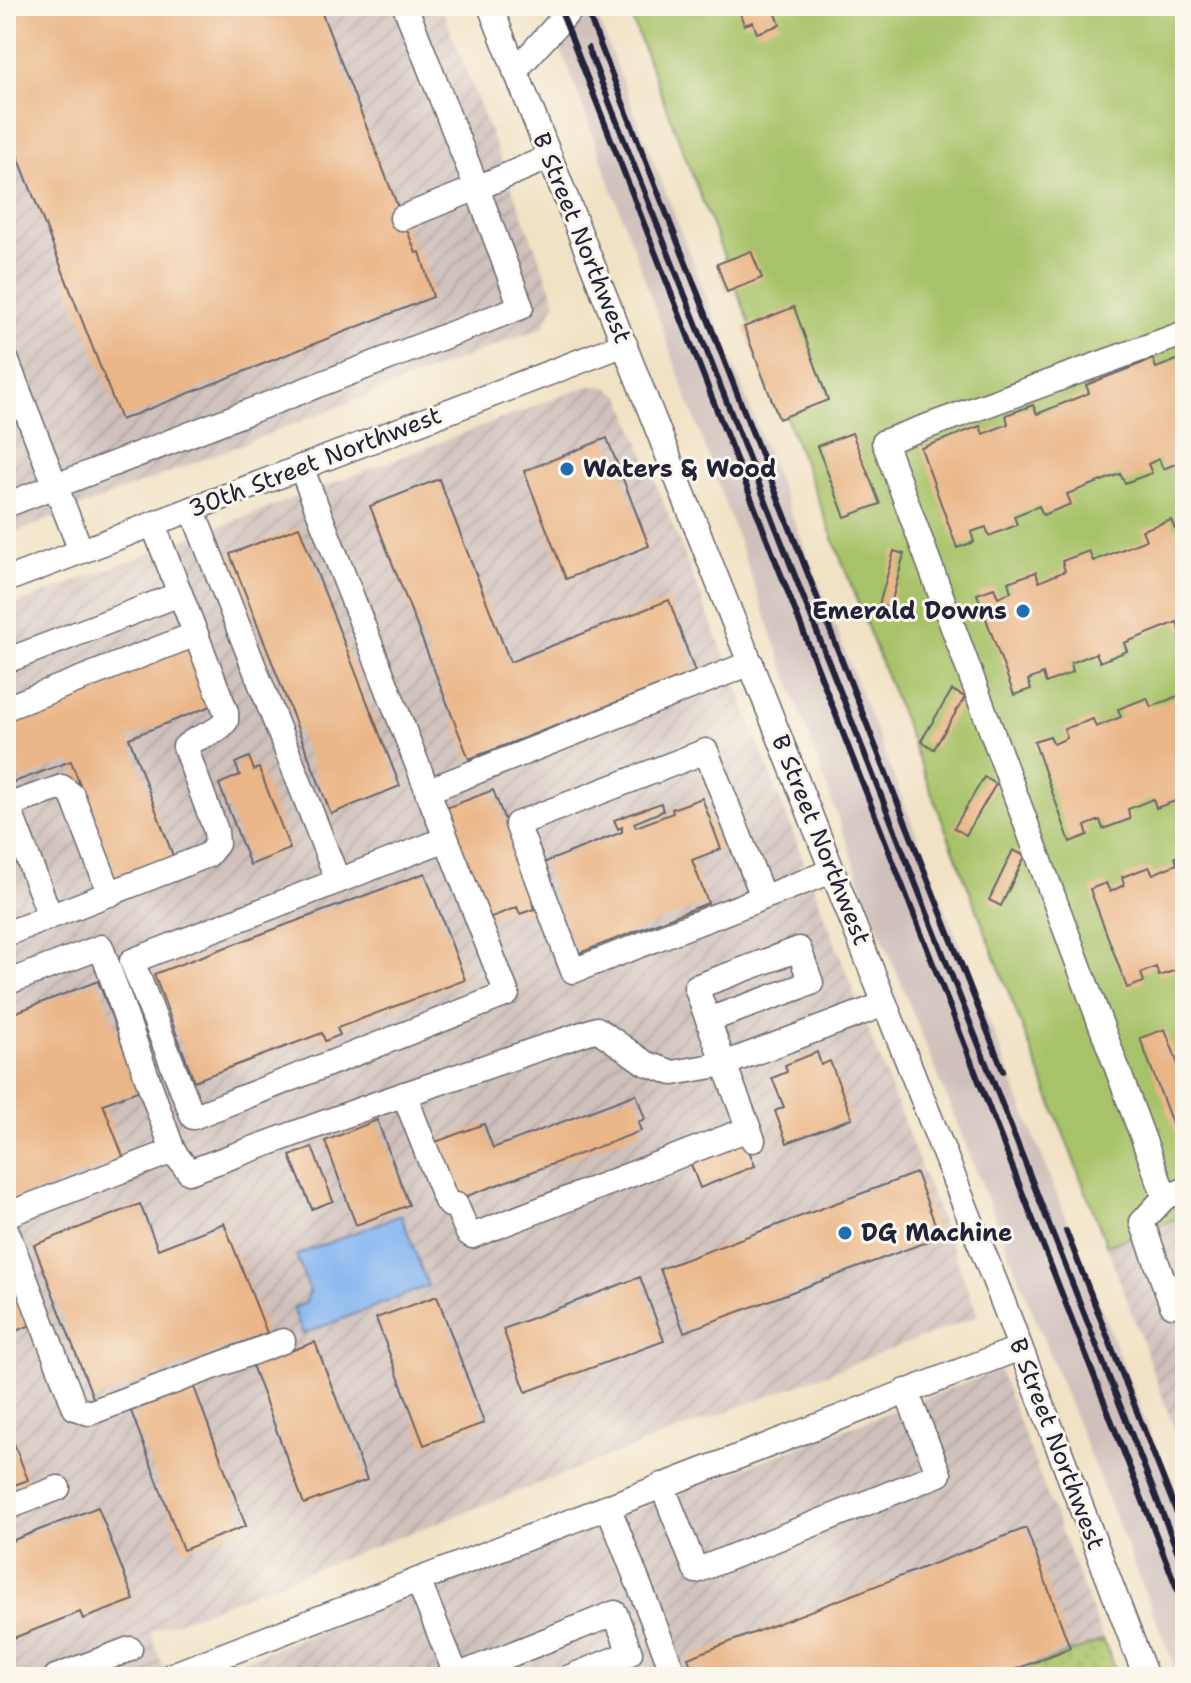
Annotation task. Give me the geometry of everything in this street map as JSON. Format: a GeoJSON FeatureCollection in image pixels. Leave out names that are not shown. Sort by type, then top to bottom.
{"type":"FeatureCollection","features":[{"type":"Feature","properties":{"kind":"street"},"geometry":{"type":"LineString","coordinates":[[6,505],[521,307],[405,6]]}},
{"type":"Feature","properties":{"kind":"street","name":"B Street Northwest"},"geometry":{"type":"LineString","coordinates":[[490,6],[885,1004],[1146,1677]]}},
{"type":"Feature","properties":{"kind":"street"},"geometry":{"type":"LineString","coordinates":[[515,71],[574,6]]}},
{"type":"Feature","properties":{"kind":"street"},"geometry":{"type":"LineString","coordinates":[[402,218],[550,157]]}},
{"type":"Feature","properties":{"kind":"street"},"geometry":{"type":"LineString","coordinates":[[1172,1305],[1142,1222],[1177,1198],[884,442],[1185,333]]}},
{"type":"Feature","properties":{"kind":"street","name":"30th Street Northwest"},"geometry":{"type":"LineString","coordinates":[[6,580],[625,344]]}},
{"type":"Feature","properties":{"kind":"street"},"geometry":{"type":"LineString","coordinates":[[6,359],[81,551]]}},
{"type":"Feature","properties":{"kind":"street"},"geometry":{"type":"LineString","coordinates":[[301,467],[507,994],[193,1117],[132,961],[446,839]]}},
{"type":"Feature","properties":{"kind":"street"},"geometry":{"type":"LineString","coordinates":[[192,509],[338,881]]}},
{"type":"Feature","properties":{"kind":"street"},"geometry":{"type":"LineString","coordinates":[[6,934],[208,855],[217,844],[216,831],[185,747],[192,740],[220,729],[226,721],[226,712],[153,524]]}},
{"type":"Feature","properties":{"kind":"street"},"geometry":{"type":"LineString","coordinates":[[6,661],[180,594]]}},
{"type":"Feature","properties":{"kind":"street"},"geometry":{"type":"LineString","coordinates":[[6,708],[196,634]]}},
{"type":"Feature","properties":{"kind":"street"},"geometry":{"type":"LineString","coordinates":[[427,791],[751,663]]}},
{"type":"Feature","properties":{"kind":"street"},"geometry":{"type":"LineString","coordinates":[[763,897],[706,751],[517,824],[573,971],[832,871]]}},
{"type":"Feature","properties":{"kind":"street"},"geometry":{"type":"LineString","coordinates":[[50,916],[7,806],[51,789],[62,787],[72,795],[110,894]]}},
{"type":"Feature","properties":{"kind":"street"},"geometry":{"type":"LineString","coordinates":[[6,983],[101,947],[173,1151],[189,1172],[404,1094],[597,1029],[645,1063],[673,1073],[724,1064],[885,1004]]}},
{"type":"Feature","properties":{"kind":"street"},"geometry":{"type":"LineString","coordinates":[[404,1094],[446,1201],[456,1205],[472,1236],[751,1134],[708,1020]]}},
{"type":"Feature","properties":{"kind":"street"},"geometry":{"type":"LineString","coordinates":[[6,1215],[173,1151]]}},
{"type":"Feature","properties":{"kind":"street"},"geometry":{"type":"LineString","coordinates":[[6,1229],[75,1408],[89,1413],[283,1341]]}},
{"type":"Feature","properties":{"kind":"street"},"geometry":{"type":"LineString","coordinates":[[172,1675],[1020,1348]]}},
{"type":"Feature","properties":{"kind":"street"},"geometry":{"type":"LineString","coordinates":[[662,1485],[696,1571],[939,1474],[906,1391]]}},
{"type":"Feature","properties":{"kind":"street"},"geometry":{"type":"LineString","coordinates":[[6,1508],[58,1488]]}},
{"type":"Feature","properties":{"kind":"street"},"geometry":{"type":"LineString","coordinates":[[608,1506],[675,1677]]}},
{"type":"Feature","properties":{"kind":"street"},"geometry":{"type":"LineString","coordinates":[[418,1580],[456,1677],[615,1613],[630,1653],[570,1677]]}},
{"type":"Feature","properties":{"kind":"street"},"geometry":{"type":"LineString","coordinates":[[56,1677],[130,1649]]}},
{"type":"Feature","properties":{"kind":"shaded area"},"geometry":{"type":"Polygon","coordinates":[[[6,6],[441,6],[556,301],[543,327],[6,536],[6,6]]]}},
{"type":"Feature","properties":{"kind":"shaded area"},"geometry":{"type":"Polygon","coordinates":[[[544,6],[593,6],[1185,1523],[1185,1677],[1179,1677],[868,901],[544,6]]]}},
{"type":"Feature","properties":{"kind":"shaded area"},"geometry":{"type":"Polygon","coordinates":[[[588,386],[605,386],[621,396],[740,695],[978,1316],[150,1632],[167,1677],[6,1677],[6,608],[588,386]]]}},
{"type":"Feature","properties":{"kind":"shaded area"},"geometry":{"type":"Polygon","coordinates":[[[1185,1215],[1185,1458],[1107,1246],[1185,1215]]]}},
{"type":"Feature","properties":{"kind":"shaded area"},"geometry":{"type":"Polygon","coordinates":[[[999,1370],[1103,1640],[1006,1677],[200,1677],[999,1370]]]}},
{"type":"Feature","properties":{"kind":"green space","name":"Emerald Downs"},"geometry":{"type":"Polygon","coordinates":[[[627,6],[1185,6],[1185,1215],[1107,1246],[627,6]]]}},
{"type":"Feature","properties":{"kind":"green space"},"geometry":{"type":"Polygon","coordinates":[[[1103,1640],[1119,1677],[1006,1677],[1103,1640]]]}},
{"type":"Feature","properties":{"kind":"water"},"geometry":{"type":"Polygon","coordinates":[[[401,1215],[428,1286],[303,1334],[293,1308],[305,1303],[310,1292],[296,1255],[401,1215]]]}},
{"type":"Feature","properties":{"kind":"building"},"geometry":{"type":"Polygon","coordinates":[[[6,6],[319,6],[416,253],[420,252],[433,297],[121,420],[6,126],[6,6]]]}},
{"type":"Feature","properties":{"kind":"building"},"geometry":{"type":"Polygon","coordinates":[[[738,6],[773,6],[780,25],[757,33],[753,22],[744,25],[738,6]]]}},
{"type":"Feature","properties":{"kind":"building"},"geometry":{"type":"Polygon","coordinates":[[[751,251],[762,278],[727,292],[717,264],[751,251]]]}},
{"type":"Feature","properties":{"kind":"building"},"geometry":{"type":"Polygon","coordinates":[[[794,307],[828,400],[779,419],[744,327],[794,307]]]}},
{"type":"Feature","properties":{"kind":"building"},"geometry":{"type":"Polygon","coordinates":[[[1185,357],[1185,460],[1163,469],[1159,459],[1148,464],[1152,473],[1125,483],[1120,474],[1067,494],[1071,504],[1043,515],[1039,506],[1014,516],[1017,525],[989,536],[986,527],[971,532],[974,542],[957,548],[921,448],[980,426],[983,434],[1008,424],[1006,415],[1033,405],[1037,414],[1089,393],[1086,385],[1153,359],[1156,368],[1185,357]]]}},
{"type":"Feature","properties":{"kind":"building"},"geometry":{"type":"Polygon","coordinates":[[[852,433],[880,504],[845,517],[817,446],[852,433]]]}},
{"type":"Feature","properties":{"kind":"building"},"geometry":{"type":"Polygon","coordinates":[[[607,438],[649,546],[566,579],[524,471],[607,438]]]}},
{"type":"Feature","properties":{"kind":"building"},"geometry":{"type":"Polygon","coordinates":[[[439,479],[510,662],[669,600],[695,672],[469,759],[370,506],[439,479]]]}},
{"type":"Feature","properties":{"kind":"building"},"geometry":{"type":"Polygon","coordinates":[[[1171,520],[1175,529],[1185,525],[1185,629],[1180,630],[1177,622],[1124,643],[1127,651],[1100,662],[1096,653],[1071,663],[1073,672],[1046,683],[1043,674],[1028,680],[1031,689],[1014,695],[977,594],[994,588],[998,597],[1011,592],[1008,582],[1036,572],[1039,582],[1065,571],[1062,561],[1089,551],[1093,561],[1146,540],[1142,530],[1171,520]]]}},
{"type":"Feature","properties":{"kind":"building"},"geometry":{"type":"Polygon","coordinates":[[[299,527],[400,786],[331,814],[230,554],[299,527]]]}},
{"type":"Feature","properties":{"kind":"building"},"geometry":{"type":"Polygon","coordinates":[[[894,551],[904,554],[890,608],[879,605],[894,551]]]}},
{"type":"Feature","properties":{"kind":"building"},"geometry":{"type":"Polygon","coordinates":[[[190,649],[211,706],[129,738],[173,856],[115,878],[71,761],[6,785],[6,720],[190,649]]]}},
{"type":"Feature","properties":{"kind":"building"},"geometry":{"type":"Polygon","coordinates":[[[952,690],[965,697],[934,749],[921,741],[952,690]]]}},
{"type":"Feature","properties":{"kind":"building"},"geometry":{"type":"Polygon","coordinates":[[[1185,693],[1185,787],[1180,788],[1184,798],[1156,808],[1153,799],[1128,809],[1130,819],[1103,829],[1100,820],[1085,826],[1088,835],[1070,842],[1034,741],[1050,736],[1054,744],[1067,738],[1064,729],[1093,719],[1096,727],[1121,717],[1118,709],[1147,698],[1151,707],[1185,693]]]}},
{"type":"Feature","properties":{"kind":"building"},"geometry":{"type":"Polygon","coordinates":[[[249,757],[254,770],[259,768],[290,849],[250,865],[219,784],[240,775],[235,763],[249,757]]]}},
{"type":"Feature","properties":{"kind":"building"},"geometry":{"type":"Polygon","coordinates":[[[984,777],[996,784],[966,835],[954,828],[984,777]]]}},
{"type":"Feature","properties":{"kind":"building"},"geometry":{"type":"Polygon","coordinates":[[[493,790],[536,899],[532,901],[534,909],[520,914],[517,907],[489,918],[446,808],[493,790]]]}},
{"type":"Feature","properties":{"kind":"building"},"geometry":{"type":"Polygon","coordinates":[[[702,798],[721,849],[692,860],[708,903],[577,954],[543,863],[622,832],[622,827],[618,829],[614,820],[661,803],[663,811],[634,823],[636,827],[702,798]]]}},
{"type":"Feature","properties":{"kind":"building"},"geometry":{"type":"Polygon","coordinates":[[[1013,850],[1025,856],[1001,906],[989,900],[1013,850]]]}},
{"type":"Feature","properties":{"kind":"building"},"geometry":{"type":"Polygon","coordinates":[[[1185,853],[1185,967],[1159,976],[1156,967],[1141,973],[1144,982],[1127,988],[1090,889],[1106,883],[1110,892],[1124,885],[1122,877],[1149,867],[1153,874],[1177,864],[1175,857],[1185,853]]]}},
{"type":"Feature","properties":{"kind":"building"},"geometry":{"type":"Polygon","coordinates":[[[425,873],[465,980],[337,1028],[340,1035],[325,1041],[322,1033],[194,1081],[154,974],[425,873]]]}},
{"type":"Feature","properties":{"kind":"building"},"geometry":{"type":"Polygon","coordinates":[[[98,981],[140,1090],[103,1104],[124,1159],[9,1203],[6,1195],[6,1016],[98,981]]]}},
{"type":"Feature","properties":{"kind":"building"},"geometry":{"type":"Polygon","coordinates":[[[1165,1029],[1185,1083],[1185,1158],[1140,1038],[1165,1029]]]}},
{"type":"Feature","properties":{"kind":"building"},"geometry":{"type":"Polygon","coordinates":[[[817,1052],[821,1065],[830,1061],[852,1118],[787,1143],[775,1111],[784,1107],[772,1078],[787,1072],[785,1065],[817,1052]]]}},
{"type":"Feature","properties":{"kind":"building"},"geometry":{"type":"Polygon","coordinates":[[[636,1094],[645,1119],[638,1122],[641,1131],[451,1202],[430,1144],[484,1124],[493,1148],[636,1094]]]}},
{"type":"Feature","properties":{"kind":"building"},"geometry":{"type":"Polygon","coordinates":[[[377,1120],[409,1205],[356,1225],[325,1141],[377,1120]]]}},
{"type":"Feature","properties":{"kind":"building"},"geometry":{"type":"Polygon","coordinates":[[[744,1138],[755,1166],[700,1188],[689,1159],[744,1138]]]}},
{"type":"Feature","properties":{"kind":"building"},"geometry":{"type":"Polygon","coordinates":[[[312,1147],[333,1201],[312,1209],[290,1156],[312,1147]]]}},
{"type":"Feature","properties":{"kind":"building"},"geometry":{"type":"Polygon","coordinates":[[[916,1173],[940,1237],[684,1332],[660,1269],[916,1173]]]}},
{"type":"Feature","properties":{"kind":"building"},"geometry":{"type":"Polygon","coordinates":[[[140,1204],[158,1249],[224,1223],[267,1333],[94,1400],[34,1245],[140,1204]]]}},
{"type":"Feature","properties":{"kind":"building"},"geometry":{"type":"Polygon","coordinates":[[[6,1260],[31,1325],[6,1335],[6,1260]]]}},
{"type":"Feature","properties":{"kind":"building"},"geometry":{"type":"Polygon","coordinates":[[[640,1277],[664,1341],[526,1392],[503,1329],[640,1277]]]}},
{"type":"Feature","properties":{"kind":"building"},"geometry":{"type":"Polygon","coordinates":[[[437,1296],[484,1423],[424,1445],[376,1318],[437,1296]]]}},
{"type":"Feature","properties":{"kind":"building"},"geometry":{"type":"Polygon","coordinates":[[[315,1342],[367,1480],[304,1504],[252,1365],[315,1342]]]}},
{"type":"Feature","properties":{"kind":"building"},"geometry":{"type":"Polygon","coordinates":[[[194,1387],[246,1526],[183,1550],[131,1411],[194,1387]]]}},
{"type":"Feature","properties":{"kind":"building"},"geometry":{"type":"Polygon","coordinates":[[[11,1436],[28,1480],[6,1488],[6,1438],[11,1436]]]}},
{"type":"Feature","properties":{"kind":"building"},"geometry":{"type":"Polygon","coordinates":[[[98,1507],[134,1600],[83,1619],[80,1612],[6,1641],[6,1543],[98,1507]]]}},
{"type":"Feature","properties":{"kind":"building"},"geometry":{"type":"Polygon","coordinates":[[[1026,1528],[1070,1648],[996,1677],[695,1677],[688,1658],[1026,1528]]]}},
{"type":"Feature","properties":{"kind":"railway"},"geometry":{"type":"LineString","coordinates":[[559,6],[1185,1609]]}},
{"type":"Feature","properties":{"kind":"railway"},"geometry":{"type":"LineString","coordinates":[[585,6],[1003,1071]]}},
{"type":"Feature","properties":{"kind":"railway"},"geometry":{"type":"LineString","coordinates":[[588,48],[1185,1571]]}},
{"type":"Feature","properties":{"kind":"railway"},"geometry":{"type":"LineString","coordinates":[[1066,1231],[1185,1534]]}},
{"type":"Feature","properties":{"kind":"place","name":"Waters & Wood"},"geometry":{"type":"Point","coordinates":[567,469]}},
{"type":"Feature","properties":{"kind":"place","name":"Emerald Downs"},"geometry":{"type":"Point","coordinates":[1023,611]}},
{"type":"Feature","properties":{"kind":"place","name":"DG Machine"},"geometry":{"type":"Point","coordinates":[845,1233]}}]}
